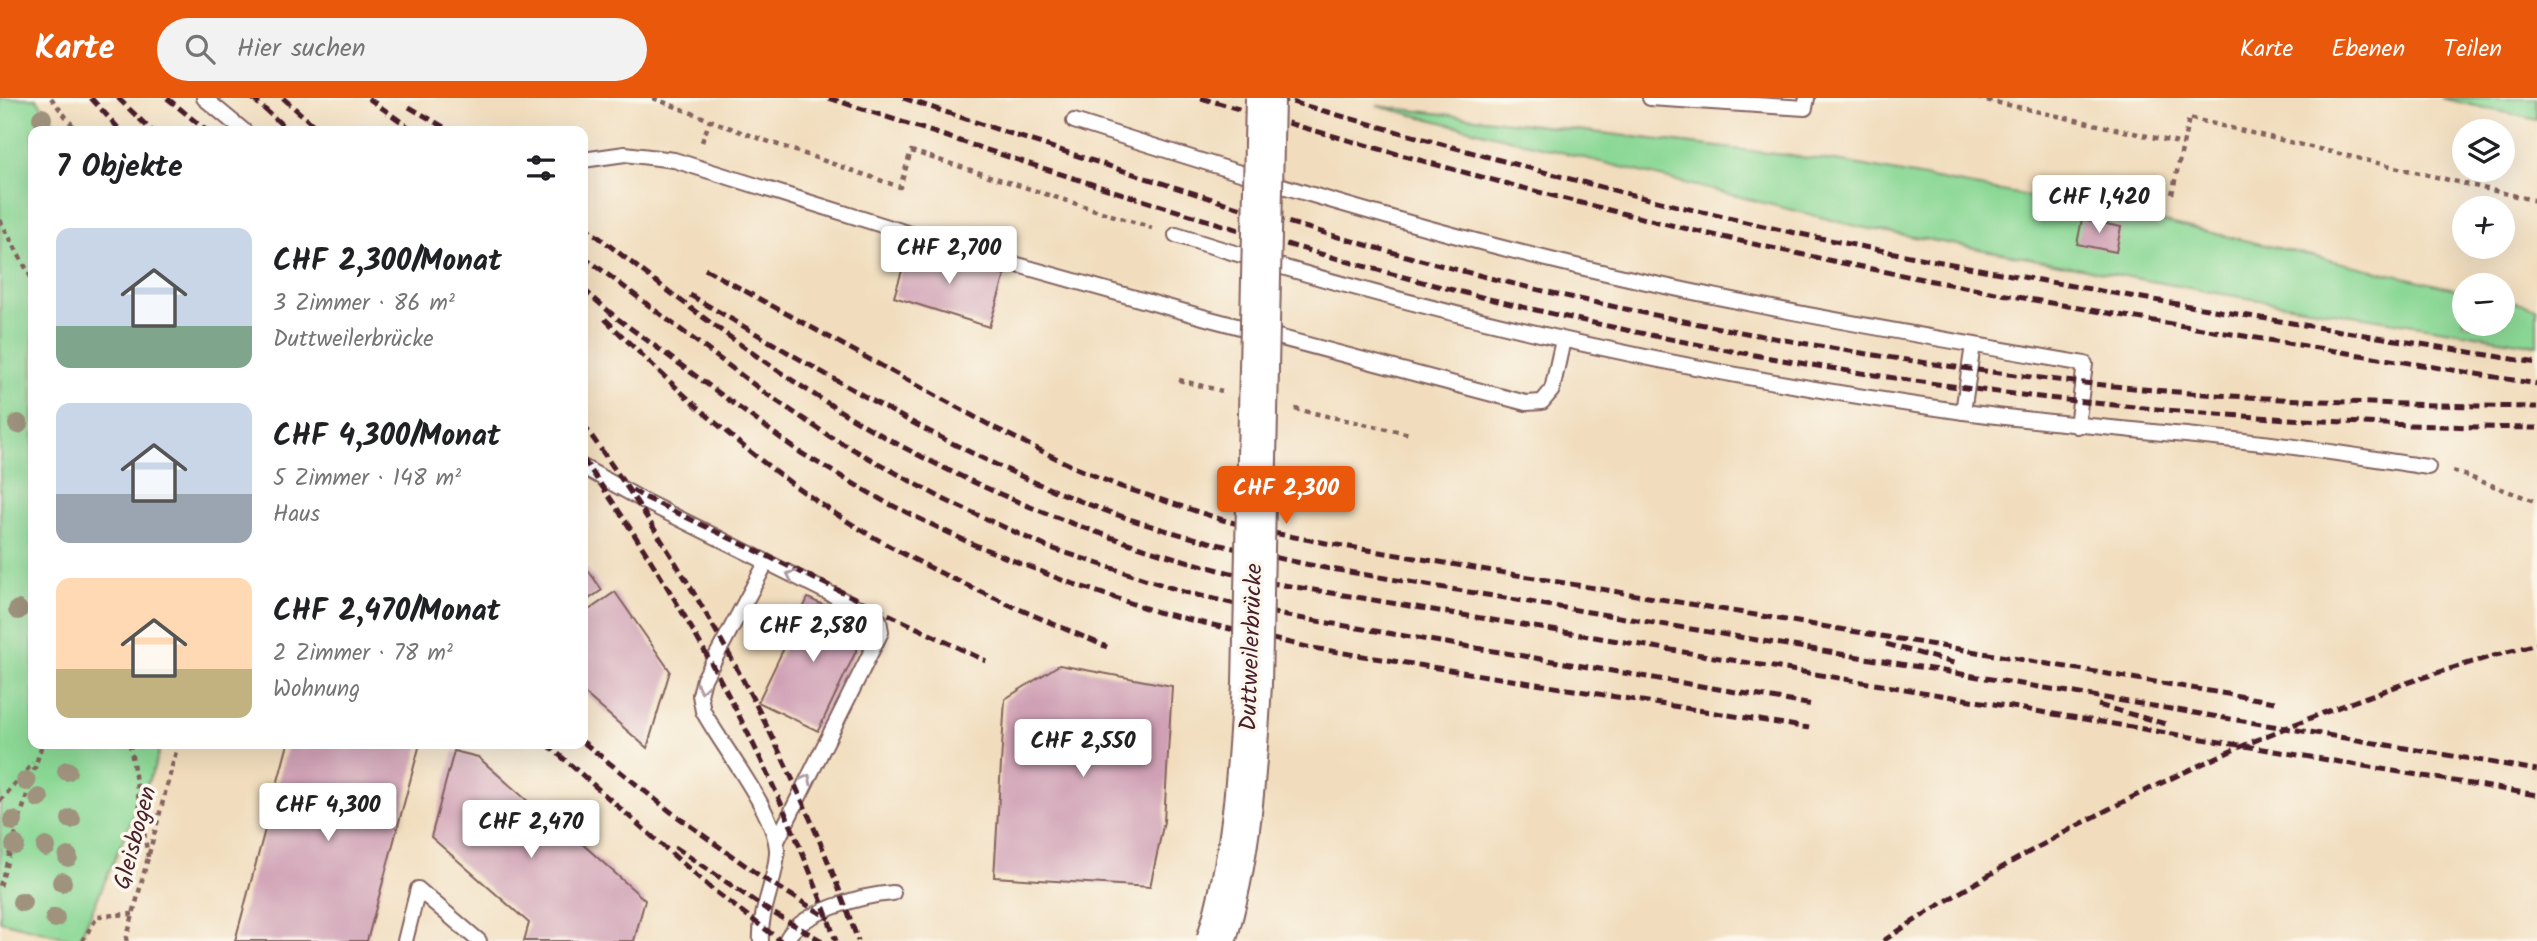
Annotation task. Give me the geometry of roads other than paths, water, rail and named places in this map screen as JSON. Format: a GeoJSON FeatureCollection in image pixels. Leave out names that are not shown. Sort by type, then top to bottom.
{"type":"FeatureCollection","features":[{"type":"Feature","properties":{"kind":"street","name":"Duttweilerbrücke"},"geometry":{"type":"LineString","coordinates":[[1216,941],[1236,857],[1246,776],[1251,697],[1265,98]]}},
{"type":"Feature","properties":{"kind":"lane"},"geometry":{"type":"LineString","coordinates":[[204,98],[238,126]]}},
{"type":"Feature","properties":{"kind":"lane"},"geometry":{"type":"LineString","coordinates":[[1650,98],[1805,108],[1807,98]]}},
{"type":"Feature","properties":{"kind":"lane"},"geometry":{"type":"LineString","coordinates":[[1074,121],[1354,208],[1525,254],[1777,310],[2085,364],[2077,426]]}},
{"type":"Feature","properties":{"kind":"lane"},"geometry":{"type":"LineString","coordinates":[[588,159],[625,154],[674,160],[949,246],[1526,403],[1542,402],[1550,394],[1563,340]]}},
{"type":"Feature","properties":{"kind":"lane"},"geometry":{"type":"LineString","coordinates":[[1176,235],[1334,282],[1563,340],[1765,380],[1963,412],[2077,426],[2244,441],[2428,467]]}},
{"type":"Feature","properties":{"kind":"lane"},"geometry":{"type":"LineString","coordinates":[[1963,412],[1973,345]]}},
{"type":"Feature","properties":{"kind":"lane"},"geometry":{"type":"LineString","coordinates":[[588,470],[879,620],[881,628],[777,841]]}},
{"type":"Feature","properties":{"kind":"lane"},"geometry":{"type":"LineString","coordinates":[[761,941],[777,858],[777,841],[766,813],[707,718],[700,703],[700,695],[704,679],[766,563]]}},
{"type":"Feature","properties":{"kind":"lane"},"geometry":{"type":"LineString","coordinates":[[405,941],[418,889],[479,941]]}},
{"type":"Feature","properties":{"kind":"lane"},"geometry":{"type":"LineString","coordinates":[[786,941],[793,929],[811,917],[873,895],[893,893]]}},
{"type":"Feature","properties":{"kind":"railway"},"geometry":{"type":"LineString","coordinates":[[91,98],[116,126]]}},
{"type":"Feature","properties":{"kind":"railway"},"geometry":{"type":"LineString","coordinates":[[118,98],[147,126]]}},
{"type":"Feature","properties":{"kind":"railway"},"geometry":{"type":"LineString","coordinates":[[167,98],[201,126]]}},
{"type":"Feature","properties":{"kind":"railway"},"geometry":{"type":"LineString","coordinates":[[252,98],[283,126]]}},
{"type":"Feature","properties":{"kind":"railway"},"geometry":{"type":"LineString","coordinates":[[283,98],[314,126]]}},
{"type":"Feature","properties":{"kind":"railway"},"geometry":{"type":"LineString","coordinates":[[368,98],[407,126]]}},
{"type":"Feature","properties":{"kind":"railway"},"geometry":{"type":"LineString","coordinates":[[829,98],[1164,207],[1332,257],[1502,302],[1758,356],[1887,377],[2145,408],[2406,425],[2537,428]]}},
{"type":"Feature","properties":{"kind":"railway"},"geometry":{"type":"LineString","coordinates":[[903,98],[1323,233],[1493,279],[1719,328],[1860,353],[2143,389],[2340,402],[2537,407]]}},
{"type":"Feature","properties":{"kind":"railway"},"geometry":{"type":"LineString","coordinates":[[1201,98],[1492,180],[1786,251],[2066,306],[2537,384]]}},
{"type":"Feature","properties":{"kind":"railway"},"geometry":{"type":"LineString","coordinates":[[1278,98],[1597,186],[1791,232],[2070,285],[2537,363]]}},
{"type":"Feature","properties":{"kind":"railway"},"geometry":{"type":"LineString","coordinates":[[409,107],[442,126]]}},
{"type":"Feature","properties":{"kind":"railway"},"geometry":{"type":"LineString","coordinates":[[588,229],[757,356],[871,429],[980,485],[1037,510],[1153,551],[1272,583],[2537,795]]}},
{"type":"Feature","properties":{"kind":"railway"},"geometry":{"type":"LineString","coordinates":[[588,260],[765,393],[829,436],[945,500],[1045,546],[1184,592],[1287,616],[1813,705]]}},
{"type":"Feature","properties":{"kind":"railway"},"geometry":{"type":"LineString","coordinates":[[705,269],[993,427],[1074,467],[1119,486],[1223,520],[1326,543],[2275,702]]}},
{"type":"Feature","properties":{"kind":"railway"},"geometry":{"type":"LineString","coordinates":[[588,293],[618,319],[801,453],[885,502],[970,543],[1062,580],[1157,612],[1307,647],[1809,728]]}},
{"type":"Feature","properties":{"kind":"railway"},"geometry":{"type":"LineString","coordinates":[[690,295],[895,413],[1000,466],[1109,512],[1216,544],[1325,568],[2537,770]]}},
{"type":"Feature","properties":{"kind":"railway"},"geometry":{"type":"LineString","coordinates":[[605,319],[715,422],[773,470],[836,514],[934,570],[1107,647]]}},
{"type":"Feature","properties":{"kind":"railway"},"geometry":{"type":"LineString","coordinates":[[588,431],[665,546],[739,672],[804,804],[858,941]]}},
{"type":"Feature","properties":{"kind":"railway"},"geometry":{"type":"LineString","coordinates":[[588,466],[658,573],[726,691],[786,814],[836,941]]}},
{"type":"Feature","properties":{"kind":"railway"},"geometry":{"type":"LineString","coordinates":[[632,490],[986,661]]}},
{"type":"Feature","properties":{"kind":"railway"},"geometry":{"type":"LineString","coordinates":[[1886,644],[1957,664]]}},
{"type":"Feature","properties":{"kind":"railway"},"geometry":{"type":"LineString","coordinates":[[1883,941],[2037,847],[2198,766],[2365,698],[2450,669],[2537,644]]}},
{"type":"Feature","properties":{"kind":"railway"},"geometry":{"type":"LineString","coordinates":[[2098,705],[2166,724]]}},
{"type":"Feature","properties":{"kind":"railway"},"geometry":{"type":"LineString","coordinates":[[588,746],[671,812],[760,876],[830,919]]}},
{"type":"Feature","properties":{"kind":"railway"},"geometry":{"type":"LineString","coordinates":[[553,749],[713,890],[781,941]]}},
{"type":"Feature","properties":{"kind":"railway"},"geometry":{"type":"LineString","coordinates":[[675,847],[766,909],[822,941]]}}]}
